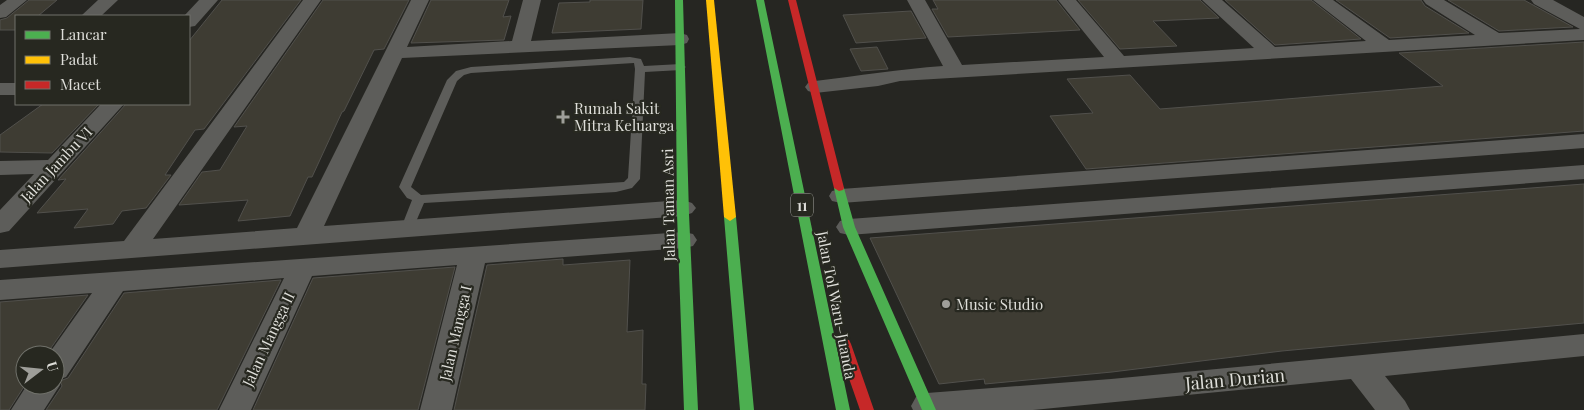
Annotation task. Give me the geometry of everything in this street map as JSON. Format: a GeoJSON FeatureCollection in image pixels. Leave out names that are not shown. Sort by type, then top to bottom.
{"type":"FeatureCollection","features":[{"type":"Feature","properties":{"kind":"main road","name":"Jalan Taman Asri"},"geometry":{"type":"LineString","coordinates":[[679,0],[683,208],[691,410]]}},
{"type":"Feature","properties":{"kind":"main road"},"geometry":{"type":"LineString","coordinates":[[710,0],[747,410]]}},
{"type":"Feature","properties":{"kind":"main road","name":"Jalan Tol Waru–Juanda"},"geometry":{"type":"LineString","coordinates":[[760,0],[842,410]]}},
{"type":"Feature","properties":{"kind":"main road"},"geometry":{"type":"LineString","coordinates":[[792,0],[849,227],[928,408]]}},
{"type":"Feature","properties":{"kind":"main road"},"geometry":{"type":"LineString","coordinates":[[811,248],[867,410]]}},
{"type":"Feature","properties":{"kind":"street"},"geometry":{"type":"LineString","coordinates":[[0,13],[18,0]]}},
{"type":"Feature","properties":{"kind":"street"},"geometry":{"type":"LineString","coordinates":[[91,15],[109,0]]}},
{"type":"Feature","properties":{"kind":"street"},"geometry":{"type":"LineString","coordinates":[[190,21],[209,0]]}},
{"type":"Feature","properties":{"kind":"street"},"geometry":{"type":"LineString","coordinates":[[132,249],[312,0]]}},
{"type":"Feature","properties":{"kind":"street"},"geometry":{"type":"LineString","coordinates":[[306,236],[420,0]]}},
{"type":"Feature","properties":{"kind":"street"},"geometry":{"type":"LineString","coordinates":[[520,46],[532,0]]}},
{"type":"Feature","properties":{"kind":"street"},"geometry":{"type":"LineString","coordinates":[[916,0],[956,72]]}},
{"type":"Feature","properties":{"kind":"street"},"geometry":{"type":"LineString","coordinates":[[1067,0],[1119,62]]}},
{"type":"Feature","properties":{"kind":"street"},"geometry":{"type":"LineString","coordinates":[[1211,0],[1271,53]]}},
{"type":"Feature","properties":{"kind":"street"},"geometry":{"type":"LineString","coordinates":[[1322,0],[1385,46]]}},
{"type":"Feature","properties":{"kind":"street"},"geometry":{"type":"LineString","coordinates":[[1432,0],[1496,40]]}},
{"type":"Feature","properties":{"kind":"street"},"geometry":{"type":"LineString","coordinates":[[1540,0],[1584,24]]}},
{"type":"Feature","properties":{"kind":"street"},"geometry":{"type":"LineString","coordinates":[[814,82],[878,80],[900,75],[1584,34]]}},
{"type":"Feature","properties":{"kind":"street"},"geometry":{"type":"LineString","coordinates":[[394,54],[680,39]]}},
{"type":"Feature","properties":{"kind":"street","name":"Jalan Jambu VI"},"geometry":{"type":"LineString","coordinates":[[0,225],[112,105]]}},
{"type":"Feature","properties":{"kind":"street"},"geometry":{"type":"LineString","coordinates":[[841,196],[1584,141]]}},
{"type":"Feature","properties":{"kind":"street"},"geometry":{"type":"LineString","coordinates":[[0,168],[53,167]]}},
{"type":"Feature","properties":{"kind":"street"},"geometry":{"type":"LineString","coordinates":[[849,227],[1584,172]]}},
{"type":"Feature","properties":{"kind":"street"},"geometry":{"type":"LineString","coordinates":[[0,259],[683,208]]}},
{"type":"Feature","properties":{"kind":"street"},"geometry":{"type":"LineString","coordinates":[[0,290],[684,240]]}},
{"type":"Feature","properties":{"kind":"street","name":"Jalan Mangga I"},"geometry":{"type":"LineString","coordinates":[[436,410],[473,256]]}},
{"type":"Feature","properties":{"kind":"street","name":"Jalan Mangga II"},"geometry":{"type":"LineString","coordinates":[[235,410],[302,269]]}},
{"type":"Feature","properties":{"kind":"street"},"geometry":{"type":"LineString","coordinates":[[65,354],[114,282]]}},
{"type":"Feature","properties":{"kind":"street","name":"Jalan Durian"},"geometry":{"type":"LineString","coordinates":[[928,408],[1116,400],[1359,367],[1584,345]]}},
{"type":"Feature","properties":{"kind":"street"},"geometry":{"type":"LineString","coordinates":[[1359,367],[1394,410]]}},
{"type":"Feature","properties":{"kind":"street"},"geometry":{"type":"LineString","coordinates":[[27,410],[37,395]]}},
{"type":"Feature","properties":{"kind":"lane"},"geometry":{"type":"LineString","coordinates":[[630,60],[638,61],[640,69],[634,179],[628,185],[616,188],[420,199],[411,195],[405,187],[452,80],[460,73],[471,70],[630,60]]}},
{"type":"Feature","properties":{"kind":"lane"},"geometry":{"type":"LineString","coordinates":[[640,69],[681,67]]}},
{"type":"Feature","properties":{"kind":"lane"},"geometry":{"type":"LineString","coordinates":[[408,228],[420,199]]}},
{"type":"Feature","properties":{"kind":"building"},"geometry":{"type":"Polygon","coordinates":[[[29,0],[57,0],[39,15],[15,15],[15,30],[0,30],[0,20],[7,18],[29,0]]]}},
{"type":"Feature","properties":{"kind":"building"},"geometry":{"type":"Polygon","coordinates":[[[222,0],[301,0],[204,129],[195,130],[165,175],[171,175],[146,208],[122,211],[113,224],[74,228],[88,209],[37,213],[66,179],[58,180],[125,105],[190,105],[190,40],[222,0]]]}},
{"type":"Feature","properties":{"kind":"building"},"geometry":{"type":"Polygon","coordinates":[[[323,0],[409,0],[384,49],[374,50],[342,112],[312,177],[308,177],[290,216],[238,221],[248,200],[179,205],[202,172],[220,170],[247,126],[234,127],[323,0]]]}},
{"type":"Feature","properties":{"kind":"building"},"geometry":{"type":"Polygon","coordinates":[[[431,0],[509,0],[503,17],[511,16],[504,40],[411,43],[431,0]]]}},
{"type":"Feature","properties":{"kind":"building"},"geometry":{"type":"Polygon","coordinates":[[[590,0],[643,0],[641,29],[552,33],[559,3],[590,2],[590,0]]]}},
{"type":"Feature","properties":{"kind":"building"},"geometry":{"type":"Polygon","coordinates":[[[933,0],[1056,0],[1080,30],[948,37],[932,9],[938,9],[933,0]]]}},
{"type":"Feature","properties":{"kind":"building"},"geometry":{"type":"Polygon","coordinates":[[[1078,0],[1200,0],[1219,18],[1153,21],[1177,46],[1120,49],[1078,0]]]}},
{"type":"Feature","properties":{"kind":"building"},"geometry":{"type":"Polygon","coordinates":[[[1225,0],[1311,0],[1361,39],[1275,45],[1225,0]]]}},
{"type":"Feature","properties":{"kind":"building"},"geometry":{"type":"Polygon","coordinates":[[[1336,0],[1421,0],[1425,6],[1469,33],[1390,38],[1336,0]]]}},
{"type":"Feature","properties":{"kind":"building"},"geometry":{"type":"Polygon","coordinates":[[[1448,0],[1524,0],[1573,27],[1499,31],[1448,0]]]}},
{"type":"Feature","properties":{"kind":"building"},"geometry":{"type":"Polygon","coordinates":[[[911,11],[926,38],[856,43],[843,15],[911,11]]]}},
{"type":"Feature","properties":{"kind":"building"},"geometry":{"type":"Polygon","coordinates":[[[1584,42],[1584,131],[1086,169],[1050,116],[1093,113],[1067,79],[1130,75],[1160,109],[1443,86],[1399,53],[1584,42]]]}},
{"type":"Feature","properties":{"kind":"building"},"geometry":{"type":"Polygon","coordinates":[[[877,47],[888,69],[861,71],[850,49],[877,47]]]}},
{"type":"Feature","properties":{"kind":"building"},"geometry":{"type":"Polygon","coordinates":[[[42,105],[98,105],[52,153],[0,152],[0,135],[42,105]]]}},
{"type":"Feature","properties":{"kind":"building"},"geometry":{"type":"Polygon","coordinates":[[[1584,184],[1584,323],[1282,351],[1112,372],[985,384],[984,379],[939,384],[870,238],[1584,184]]]}},
{"type":"Feature","properties":{"kind":"building"},"geometry":{"type":"Polygon","coordinates":[[[563,259],[563,265],[630,260],[627,332],[643,330],[642,384],[646,384],[645,410],[454,410],[487,265],[563,259]]]}},
{"type":"Feature","properties":{"kind":"building"},"geometry":{"type":"Polygon","coordinates":[[[455,267],[418,410],[253,410],[313,278],[455,267]]]}},
{"type":"Feature","properties":{"kind":"building"},"geometry":{"type":"Polygon","coordinates":[[[281,280],[217,410],[46,410],[56,395],[65,395],[65,379],[68,378],[124,293],[281,280]]]}},
{"type":"Feature","properties":{"kind":"building"},"geometry":{"type":"Polygon","coordinates":[[[88,295],[53,345],[15,345],[15,395],[19,395],[9,410],[0,410],[0,302],[88,295]]]}},
{"type":"Feature","properties":{"kind":"traffic: fast"},"geometry":{"type":"LineString","coordinates":[[679,0],[683,214],[691,410]]}},
{"type":"Feature","properties":{"kind":"traffic: fast"},"geometry":{"type":"LineString","coordinates":[[760,0],[843,410]]}},
{"type":"Feature","properties":{"kind":"traffic: fast"},"geometry":{"type":"LineString","coordinates":[[839,188],[849,227],[929,410]]}},
{"type":"Feature","properties":{"kind":"traffic: fast"},"geometry":{"type":"LineString","coordinates":[[730,217],[747,410]]}},
{"type":"Feature","properties":{"kind":"traffic: slow"},"geometry":{"type":"LineString","coordinates":[[710,0],[730,217]]}},
{"type":"Feature","properties":{"kind":"traffic: jam"},"geometry":{"type":"LineString","coordinates":[[792,0],[839,188]]}},
{"type":"Feature","properties":{"kind":"traffic: jam"},"geometry":{"type":"LineString","coordinates":[[844,344],[867,410]]}},
{"type":"Feature","properties":{"kind":"place","name":"Rumah Sakit Mitra Keluarga"},"geometry":{"type":"Point","coordinates":[563,117]}},
{"type":"Feature","properties":{"kind":"place","name":"Music Studio"},"geometry":{"type":"Point","coordinates":[946,304]}}]}
